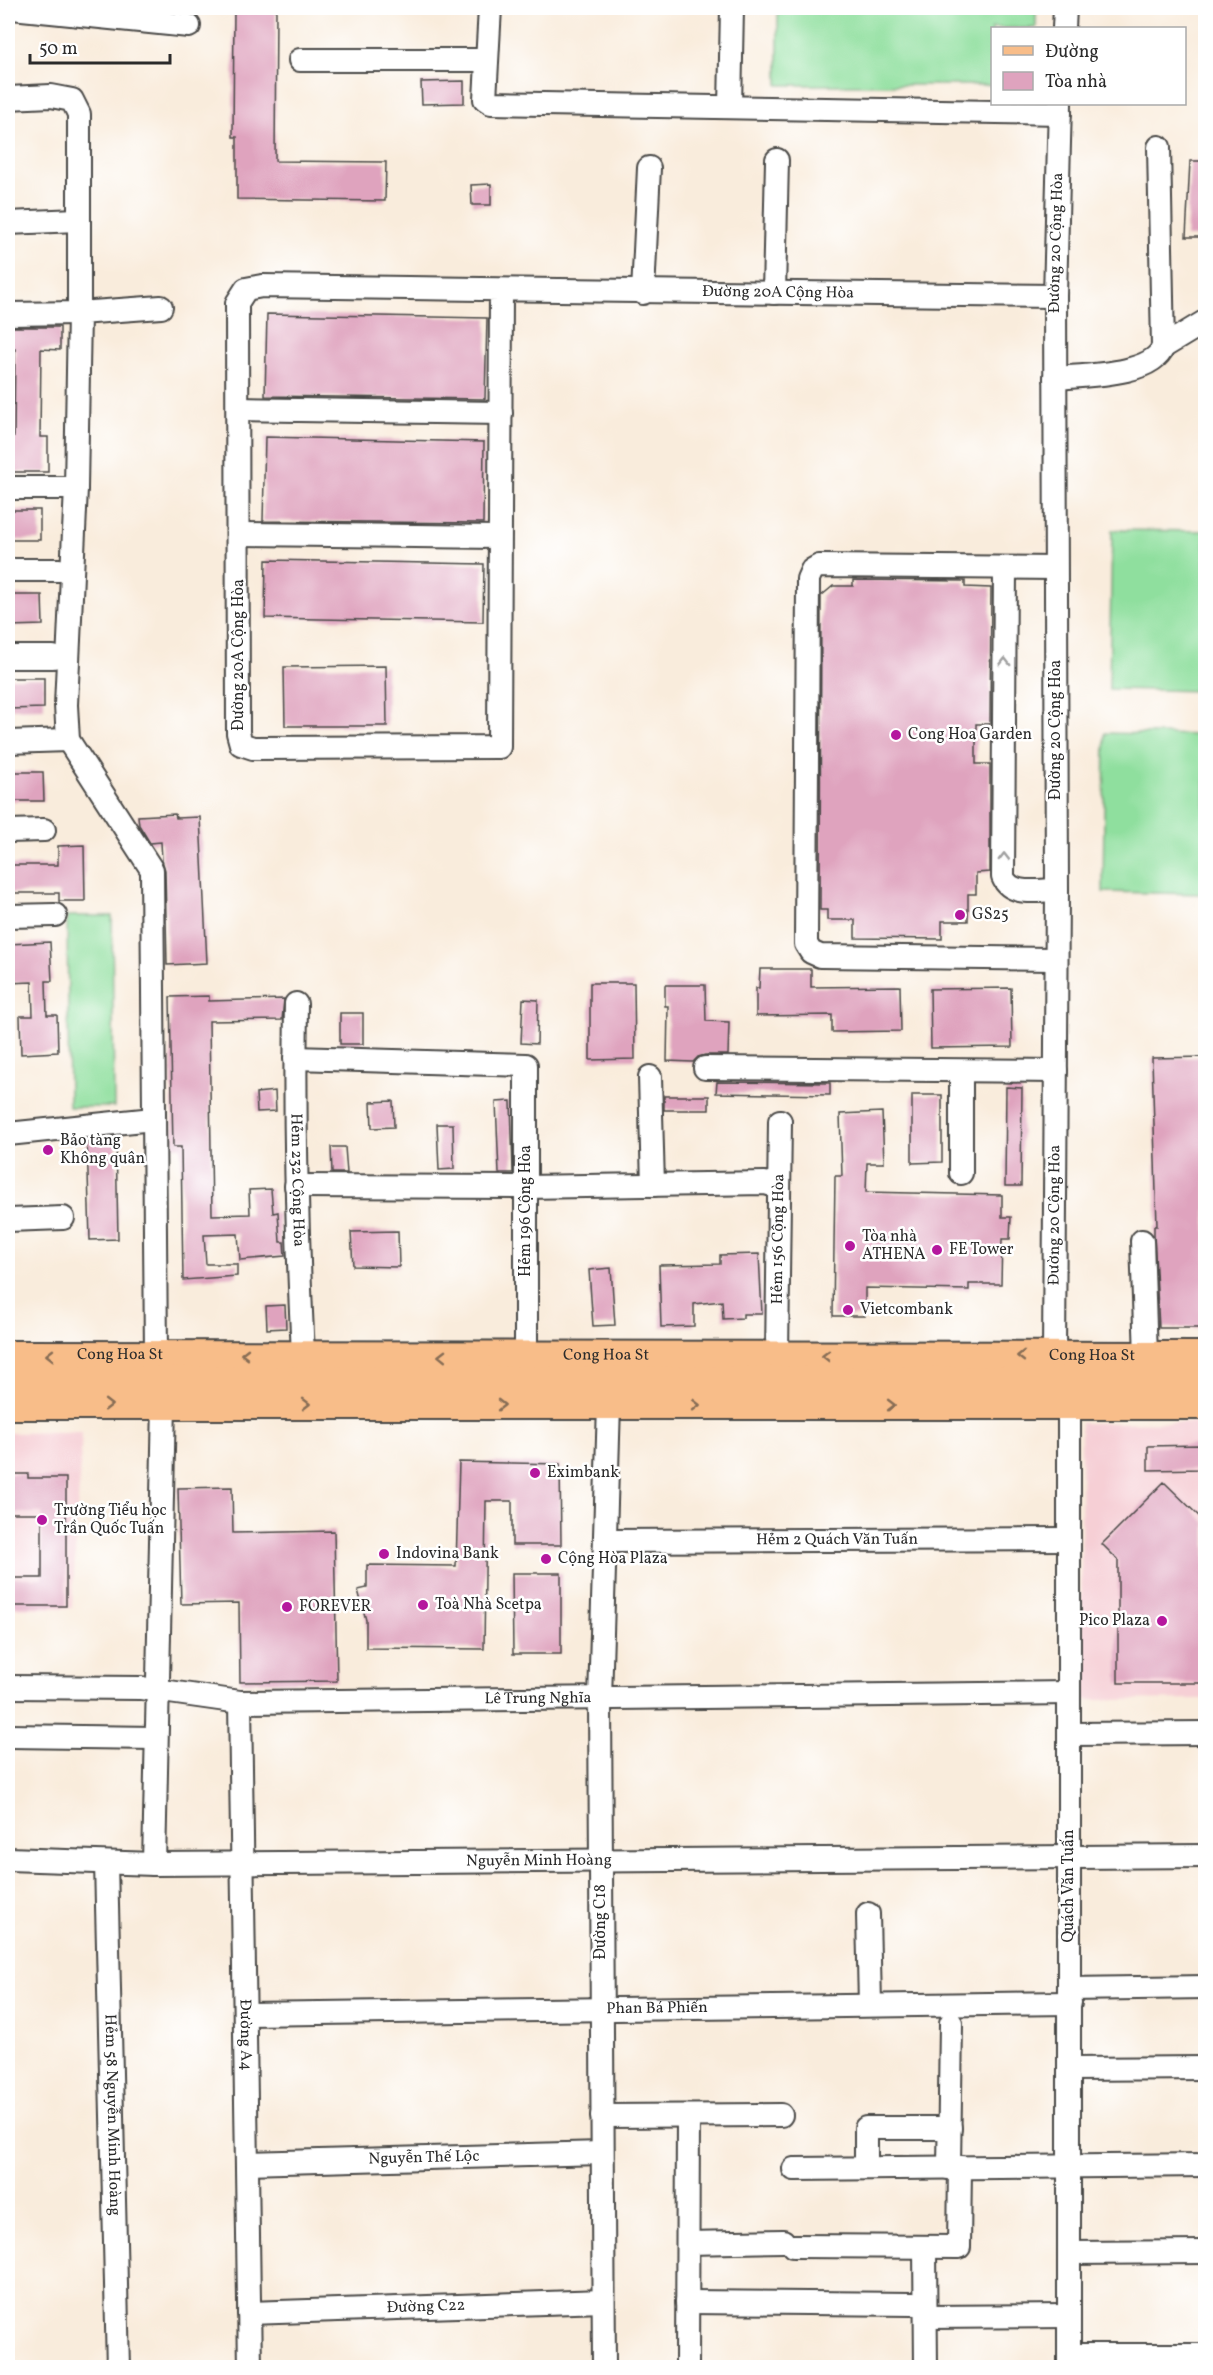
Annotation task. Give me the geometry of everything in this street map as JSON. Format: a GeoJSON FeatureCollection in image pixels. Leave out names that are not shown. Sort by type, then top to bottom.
{"type":"FeatureCollection","features":[{"type":"Feature","properties":{"kind":"main road","name":"Cong Hoa St"},"geometry":{"type":"LineString","coordinates":[[8,1405],[303,1354],[526,1357],[1206,1356]]}},
{"type":"Feature","properties":{"kind":"main road","name":"Cong Hoa St"},"geometry":{"type":"LineString","coordinates":[[8,1355],[159,1380],[609,1405],[1206,1405]]}},
{"type":"Feature","properties":{"kind":"main road","name":"Cong Hoa St"},"geometry":{"type":"LineString","coordinates":[[159,1380],[1206,1380]]}},
{"type":"Feature","properties":{"kind":"main road"},"geometry":{"type":"LineString","coordinates":[[8,1381],[159,1380]]}},
{"type":"Feature","properties":{"kind":"street"},"geometry":{"type":"LineString","coordinates":[[12,8],[77,11],[189,26]]}},
{"type":"Feature","properties":{"kind":"street"},"geometry":{"type":"LineString","coordinates":[[490,8],[485,99],[490,103],[730,107],[1060,108]]}},
{"type":"Feature","properties":{"kind":"street"},"geometry":{"type":"LineString","coordinates":[[730,107],[732,8]]}},
{"type":"Feature","properties":{"kind":"street"},"geometry":{"type":"LineString","coordinates":[[1064,27],[1065,8]]}},
{"type":"Feature","properties":{"kind":"street"},"geometry":{"type":"LineString","coordinates":[[300,60],[487,60]]}},
{"type":"Feature","properties":{"kind":"street"},"geometry":{"type":"LineString","coordinates":[[8,98],[51,96],[72,100],[79,114],[76,488],[66,705],[68,740],[152,870],[153,1119],[159,1380],[154,1864]]}},
{"type":"Feature","properties":{"kind":"street","name":"Đường 20 Cộng Hòa"},"geometry":{"type":"LineString","coordinates":[[1054,1356],[1057,890],[1055,296],[1060,108]]}},
{"type":"Feature","properties":{"kind":"street"},"geometry":{"type":"LineString","coordinates":[[1055,378],[1128,370],[1147,364],[1160,355],[1163,347],[1159,147]]}},
{"type":"Feature","properties":{"kind":"street"},"geometry":{"type":"LineString","coordinates":[[774,293],[777,160]]}},
{"type":"Feature","properties":{"kind":"street"},"geometry":{"type":"LineString","coordinates":[[643,293],[649,168]]}},
{"type":"Feature","properties":{"kind":"street"},"geometry":{"type":"LineString","coordinates":[[8,223],[77,220]]}},
{"type":"Feature","properties":{"kind":"street","name":"Đường 20A Cộng Hòa"},"geometry":{"type":"LineString","coordinates":[[501,290],[499,747],[253,748],[241,744],[238,733],[237,303],[246,290],[262,286],[501,290],[643,293],[1055,296]]}},
{"type":"Feature","properties":{"kind":"street"},"geometry":{"type":"LineString","coordinates":[[8,314],[79,313],[161,307]]}},
{"type":"Feature","properties":{"kind":"street"},"geometry":{"type":"LineString","coordinates":[[1163,347],[1206,321]]}},
{"type":"Feature","properties":{"kind":"street"},"geometry":{"type":"LineString","coordinates":[[238,408],[501,413]]}},
{"type":"Feature","properties":{"kind":"street"},"geometry":{"type":"LineString","coordinates":[[8,489],[76,488]]}},
{"type":"Feature","properties":{"kind":"street"},"geometry":{"type":"LineString","coordinates":[[239,534],[500,537]]}},
{"type":"Feature","properties":{"kind":"street"},"geometry":{"type":"LineString","coordinates":[[1055,568],[819,566],[812,570],[808,579],[806,944],[811,952],[820,956],[1056,959]]}},
{"type":"Feature","properties":{"kind":"street"},"geometry":{"type":"LineString","coordinates":[[1005,567],[1003,877],[1011,888],[1057,890]]}},
{"type":"Feature","properties":{"kind":"street"},"geometry":{"type":"LineString","coordinates":[[8,570],[59,570]]}},
{"type":"Feature","properties":{"kind":"street"},"geometry":{"type":"LineString","coordinates":[[8,657],[52,657]]}},
{"type":"Feature","properties":{"kind":"street"},"geometry":{"type":"LineString","coordinates":[[8,742],[68,740]]}},
{"type":"Feature","properties":{"kind":"street"},"geometry":{"type":"LineString","coordinates":[[8,831],[44,830]]}},
{"type":"Feature","properties":{"kind":"street"},"geometry":{"type":"LineString","coordinates":[[8,916],[55,915]]}},
{"type":"Feature","properties":{"kind":"street","name":"Hẻm 232 Cộng Hòa"},"geometry":{"type":"LineString","coordinates":[[296,1004],[296,1186],[303,1354]]}},
{"type":"Feature","properties":{"kind":"street","name":"Hẻm 196 Cộng Hòa"},"geometry":{"type":"LineString","coordinates":[[295,1058],[526,1065],[526,1357]]}},
{"type":"Feature","properties":{"kind":"street"},"geometry":{"type":"LineString","coordinates":[[705,1068],[1056,1071]]}},
{"type":"Feature","properties":{"kind":"street"},"geometry":{"type":"LineString","coordinates":[[961,1071],[961,1173]]}},
{"type":"Feature","properties":{"kind":"street"},"geometry":{"type":"LineString","coordinates":[[650,1077],[653,1185]]}},
{"type":"Feature","properties":{"kind":"street"},"geometry":{"type":"LineString","coordinates":[[8,1134],[153,1119]]}},
{"type":"Feature","properties":{"kind":"street","name":"Hẻm 156 Cộng Hòa"},"geometry":{"type":"LineString","coordinates":[[777,1356],[780,1121]]}},
{"type":"Feature","properties":{"kind":"street"},"geometry":{"type":"LineString","coordinates":[[296,1186],[526,1187],[765,1183],[779,1187]]}},
{"type":"Feature","properties":{"kind":"street"},"geometry":{"type":"LineString","coordinates":[[8,1220],[63,1218]]}},
{"type":"Feature","properties":{"kind":"street"},"geometry":{"type":"LineString","coordinates":[[1142,1242],[1146,1356]]}},
{"type":"Feature","properties":{"kind":"street","name":"Đường C18"},"geometry":{"type":"LineString","coordinates":[[604,2367],[600,1699],[609,1405]]}},
{"type":"Feature","properties":{"kind":"street","name":"Quách Văn Tuấn"},"geometry":{"type":"LineString","coordinates":[[1069,1405],[1069,2361]]}},
{"type":"Feature","properties":{"kind":"street","name":"Hẻm 2 Quách Văn Tuấn"},"geometry":{"type":"LineString","coordinates":[[606,1541],[1069,1539]]}},
{"type":"Feature","properties":{"kind":"street","name":"Lê Trung Nghĩa"},"geometry":{"type":"LineString","coordinates":[[8,1688],[141,1688],[240,1702],[1069,1693]]}},
{"type":"Feature","properties":{"kind":"street","name":"Đường A4"},"geometry":{"type":"LineString","coordinates":[[240,1702],[250,2367]]}},
{"type":"Feature","properties":{"kind":"street"},"geometry":{"type":"LineString","coordinates":[[1070,1734],[1206,1733]]}},
{"type":"Feature","properties":{"kind":"street"},"geometry":{"type":"LineString","coordinates":[[8,1737],[156,1738]]}},
{"type":"Feature","properties":{"kind":"street","name":"Nguyễn Minh Hoàng"},"geometry":{"type":"LineString","coordinates":[[8,1859],[106,1863],[243,1864],[1206,1856]]}},
{"type":"Feature","properties":{"kind":"street","name":"Hẻm 58 Nguyễn Minh Hoàng"},"geometry":{"type":"LineString","coordinates":[[106,1863],[118,2367]]}},
{"type":"Feature","properties":{"kind":"street"},"geometry":{"type":"LineString","coordinates":[[868,1914],[870,2005]]}},
{"type":"Feature","properties":{"kind":"street","name":"Phan Bá Phiến"},"geometry":{"type":"LineString","coordinates":[[245,2014],[870,2005],[1206,1987]]}},
{"type":"Feature","properties":{"kind":"street"},"geometry":{"type":"LineString","coordinates":[[687,2243],[959,2247],[955,2167],[950,2128],[951,2023]]}},
{"type":"Feature","properties":{"kind":"street"},"geometry":{"type":"LineString","coordinates":[[1070,2069],[1206,2068]]}},
{"type":"Feature","properties":{"kind":"street"},"geometry":{"type":"LineString","coordinates":[[602,2116],[781,2115]]}},
{"type":"Feature","properties":{"kind":"street"},"geometry":{"type":"LineString","coordinates":[[687,2367],[688,2116]]}},
{"type":"Feature","properties":{"kind":"street"},"geometry":{"type":"LineString","coordinates":[[866,2168],[866,2128],[950,2128]]}},
{"type":"Feature","properties":{"kind":"street","name":"Nguyễn Thế Lộc"},"geometry":{"type":"LineString","coordinates":[[247,2163],[602,2153]]}},
{"type":"Feature","properties":{"kind":"street"},"geometry":{"type":"LineString","coordinates":[[795,2169],[1206,2165]]}},
{"type":"Feature","properties":{"kind":"street"},"geometry":{"type":"LineString","coordinates":[[925,2247],[919,2310],[926,2367]]}},
{"type":"Feature","properties":{"kind":"street"},"geometry":{"type":"LineString","coordinates":[[1069,2253],[1206,2252]]}},
{"type":"Feature","properties":{"kind":"street","name":"Đường C22"},"geometry":{"type":"LineString","coordinates":[[249,2313],[603,2301]]}},
{"type":"Feature","properties":{"kind":"street"},"geometry":{"type":"LineString","coordinates":[[687,2302],[1069,2316]]}},
{"type":"Feature","properties":{"kind":"street"},"geometry":{"type":"LineString","coordinates":[[1069,2361],[1206,2355]]}},
{"type":"Feature","properties":{"kind":"shaded area"},"geometry":{"type":"Polygon","coordinates":[[[1205,1422],[1205,1699],[1082,1700],[1081,1423],[1205,1422]]]}},
{"type":"Feature","properties":{"kind":"shaded area","name":"Trường Tiểu học Trần Quốc Tuấn"},"geometry":{"type":"Polygon","coordinates":[[[82,1432],[72,1608],[8,1608],[8,1433],[82,1432]]]}},
{"type":"Feature","properties":{"kind":"green space"},"geometry":{"type":"Polygon","coordinates":[[[778,8],[1036,8],[1036,27],[991,27],[991,85],[778,85],[778,8]]]}},
{"type":"Feature","properties":{"kind":"green space"},"geometry":{"type":"Polygon","coordinates":[[[1112,530],[1205,531],[1205,691],[1109,689],[1112,530]]]}},
{"type":"Feature","properties":{"kind":"green space"},"geometry":{"type":"Polygon","coordinates":[[[1105,733],[1205,735],[1205,894],[1103,892],[1105,733]]]}},
{"type":"Feature","properties":{"kind":"green space"},"geometry":{"type":"Polygon","coordinates":[[[67,916],[112,916],[114,1107],[69,1107],[67,916]]]}},
{"type":"Feature","properties":{"kind":"building"},"geometry":{"type":"Polygon","coordinates":[[[234,8],[276,8],[275,161],[386,162],[385,201],[237,199],[237,137],[233,137],[234,8]]]}},
{"type":"Feature","properties":{"kind":"building"},"geometry":{"type":"Polygon","coordinates":[[[464,81],[464,103],[422,104],[421,82],[464,81]]]}},
{"type":"Feature","properties":{"kind":"building"},"geometry":{"type":"Polygon","coordinates":[[[1190,161],[1206,161],[1206,237],[1186,237],[1190,161]]]}},
{"type":"Feature","properties":{"kind":"building"},"geometry":{"type":"Polygon","coordinates":[[[491,184],[491,205],[472,205],[471,185],[491,184]]]}},
{"type":"Feature","properties":{"kind":"building"},"geometry":{"type":"Polygon","coordinates":[[[267,314],[487,318],[485,399],[265,396],[267,314]]]}},
{"type":"Feature","properties":{"kind":"building"},"geometry":{"type":"Polygon","coordinates":[[[8,327],[60,327],[60,350],[41,349],[40,437],[48,437],[48,472],[8,472],[8,436],[14,436],[15,349],[8,349],[8,327]]]}},
{"type":"Feature","properties":{"kind":"building"},"geometry":{"type":"Polygon","coordinates":[[[265,437],[484,442],[483,523],[263,521],[265,437]]]}},
{"type":"Feature","properties":{"kind":"building"},"geometry":{"type":"Polygon","coordinates":[[[8,510],[40,510],[40,540],[8,540],[8,510]]]}},
{"type":"Feature","properties":{"kind":"building"},"geometry":{"type":"Polygon","coordinates":[[[266,560],[484,564],[483,622],[265,618],[266,560]]]}},
{"type":"Feature","properties":{"kind":"building","name":"Cong Hoa Garden"},"geometry":{"type":"Polygon","coordinates":[[[853,580],[965,581],[965,587],[991,588],[990,724],[976,724],[976,764],[990,764],[990,872],[976,873],[976,894],[968,894],[968,921],[942,921],[942,939],[855,938],[855,920],[827,920],[827,910],[820,910],[821,596],[833,586],[853,586],[853,580]]]}},
{"type":"Feature","properties":{"kind":"building"},"geometry":{"type":"Polygon","coordinates":[[[8,595],[42,595],[43,625],[8,626],[8,595]]]}},
{"type":"Feature","properties":{"kind":"building"},"geometry":{"type":"Polygon","coordinates":[[[386,666],[387,726],[285,726],[284,667],[386,666]]]}},
{"type":"Feature","properties":{"kind":"building"},"geometry":{"type":"Polygon","coordinates":[[[8,678],[44,678],[44,708],[8,709],[8,678]]]}},
{"type":"Feature","properties":{"kind":"building"},"geometry":{"type":"Polygon","coordinates":[[[8,772],[43,772],[44,801],[8,801],[8,772]]]}},
{"type":"Feature","properties":{"kind":"building"},"geometry":{"type":"Polygon","coordinates":[[[175,814],[176,818],[200,817],[207,963],[167,965],[165,870],[161,842],[150,843],[139,825],[138,816],[175,814]]]}},
{"type":"Feature","properties":{"kind":"building"},"geometry":{"type":"Polygon","coordinates":[[[84,845],[85,901],[59,901],[59,893],[8,893],[8,865],[58,865],[58,846],[84,845]]]}},
{"type":"Feature","properties":{"kind":"building"},"geometry":{"type":"Polygon","coordinates":[[[50,942],[52,981],[46,981],[47,1015],[57,1015],[58,1052],[21,1054],[20,1016],[33,1016],[32,982],[8,983],[8,944],[50,942]]]}},
{"type":"Feature","properties":{"kind":"building"},"geometry":{"type":"Polygon","coordinates":[[[760,969],[811,969],[811,987],[900,986],[901,1031],[832,1032],[832,1015],[756,1016],[756,988],[759,988],[760,969]]]}},
{"type":"Feature","properties":{"kind":"building"},"geometry":{"type":"Polygon","coordinates":[[[590,983],[634,983],[635,1059],[590,1060],[590,983]]]}},
{"type":"Feature","properties":{"kind":"building"},"geometry":{"type":"Polygon","coordinates":[[[665,985],[705,985],[706,1021],[729,1022],[728,1055],[705,1055],[693,1062],[667,1061],[668,1006],[665,1006],[665,985]]]}},
{"type":"Feature","properties":{"kind":"building"},"geometry":{"type":"Polygon","coordinates":[[[1011,988],[1012,1047],[931,1048],[930,989],[1011,988]]]}},
{"type":"Feature","properties":{"kind":"building"},"geometry":{"type":"Polygon","coordinates":[[[209,996],[209,1001],[284,999],[282,1020],[209,1021],[212,1215],[250,1214],[249,1190],[271,1189],[273,1213],[278,1212],[280,1242],[284,1242],[285,1256],[240,1260],[238,1234],[204,1235],[206,1264],[237,1264],[237,1276],[183,1280],[181,1147],[173,1147],[170,997],[209,996]]]}},
{"type":"Feature","properties":{"kind":"building"},"geometry":{"type":"Polygon","coordinates":[[[523,999],[538,1000],[537,1044],[521,1043],[523,999]]]}},
{"type":"Feature","properties":{"kind":"building"},"geometry":{"type":"Polygon","coordinates":[[[340,1013],[363,1013],[363,1044],[340,1044],[340,1013]]]}},
{"type":"Feature","properties":{"kind":"building"},"geometry":{"type":"Polygon","coordinates":[[[1206,1057],[1206,1328],[1159,1328],[1154,1234],[1154,1226],[1157,1226],[1152,1058],[1206,1057]]]}},
{"type":"Feature","properties":{"kind":"building"},"geometry":{"type":"Polygon","coordinates":[[[717,1082],[830,1083],[830,1095],[716,1093],[717,1082]]]}},
{"type":"Feature","properties":{"kind":"building"},"geometry":{"type":"Polygon","coordinates":[[[1006,1087],[1022,1088],[1021,1186],[1005,1186],[1006,1087]]]}},
{"type":"Feature","properties":{"kind":"building"},"geometry":{"type":"Polygon","coordinates":[[[275,1091],[276,1111],[257,1112],[256,1093],[275,1091]]]}},
{"type":"Feature","properties":{"kind":"building"},"geometry":{"type":"Polygon","coordinates":[[[912,1095],[942,1095],[942,1162],[912,1163],[912,1095]]]}},
{"type":"Feature","properties":{"kind":"building"},"geometry":{"type":"Polygon","coordinates":[[[664,1096],[709,1096],[709,1110],[664,1110],[664,1096]]]}},
{"type":"Feature","properties":{"kind":"building"},"geometry":{"type":"Polygon","coordinates":[[[393,1101],[394,1127],[372,1128],[371,1102],[393,1101]]]}},
{"type":"Feature","properties":{"kind":"building"},"geometry":{"type":"Polygon","coordinates":[[[511,1101],[513,1173],[499,1173],[496,1102],[511,1101]]]}},
{"type":"Feature","properties":{"kind":"building"},"geometry":{"type":"Polygon","coordinates":[[[882,1112],[884,1163],[867,1163],[866,1192],[1002,1195],[1002,1217],[1011,1217],[1010,1239],[1002,1239],[1001,1284],[969,1284],[969,1290],[865,1288],[865,1316],[833,1316],[835,1176],[842,1176],[840,1114],[882,1112]]]}},
{"type":"Feature","properties":{"kind":"building"},"geometry":{"type":"Polygon","coordinates":[[[437,1124],[453,1124],[454,1169],[439,1170],[437,1124]]]}},
{"type":"Feature","properties":{"kind":"building"},"geometry":{"type":"Polygon","coordinates":[[[116,1137],[118,1239],[90,1240],[87,1139],[116,1137]]]}},
{"type":"Feature","properties":{"kind":"building"},"geometry":{"type":"Polygon","coordinates":[[[331,1147],[345,1147],[347,1173],[332,1173],[331,1147]]]}},
{"type":"Feature","properties":{"kind":"building"},"geometry":{"type":"Polygon","coordinates":[[[398,1231],[399,1267],[353,1266],[351,1232],[398,1231]]]}},
{"type":"Feature","properties":{"kind":"building"},"geometry":{"type":"Polygon","coordinates":[[[759,1254],[762,1314],[743,1314],[743,1318],[723,1319],[722,1301],[694,1304],[694,1326],[661,1327],[659,1265],[720,1264],[720,1255],[759,1254]]]}},
{"type":"Feature","properties":{"kind":"building"},"geometry":{"type":"Polygon","coordinates":[[[611,1268],[615,1325],[593,1326],[589,1270],[611,1268]]]}},
{"type":"Feature","properties":{"kind":"building"},"geometry":{"type":"Polygon","coordinates":[[[285,1305],[286,1328],[267,1329],[266,1306],[285,1305]]]}},
{"type":"Feature","properties":{"kind":"building"},"geometry":{"type":"Polygon","coordinates":[[[1202,1445],[1202,1469],[1148,1470],[1148,1446],[1202,1445]]]}},
{"type":"Feature","properties":{"kind":"building"},"geometry":{"type":"Polygon","coordinates":[[[459,1462],[560,1464],[561,1545],[512,1545],[512,1501],[486,1501],[484,1649],[366,1648],[366,1620],[358,1590],[367,1588],[367,1565],[456,1566],[459,1462]]]}},
{"type":"Feature","properties":{"kind":"building"},"geometry":{"type":"Polygon","coordinates":[[[8,1474],[28,1474],[28,1478],[66,1478],[66,1606],[8,1606],[8,1578],[42,1578],[42,1513],[8,1513],[8,1474]]]}},
{"type":"Feature","properties":{"kind":"building","name":"Pico Plaza"},"geometry":{"type":"Polygon","coordinates":[[[1164,1482],[1206,1523],[1206,1683],[1118,1683],[1118,1560],[1102,1544],[1164,1482]]]}},
{"type":"Feature","properties":{"kind":"building","name":"FOREVER"},"geometry":{"type":"Polygon","coordinates":[[[232,1487],[233,1533],[334,1531],[337,1681],[240,1682],[239,1603],[181,1604],[178,1488],[232,1487]]]}},
{"type":"Feature","properties":{"kind":"building"},"geometry":{"type":"Polygon","coordinates":[[[512,1573],[561,1573],[561,1654],[513,1654],[512,1573]]]}},
{"type":"Feature","properties":{"kind":"place","name":"Cong Hoa Garden"},"geometry":{"type":"Point","coordinates":[896,735]}},
{"type":"Feature","properties":{"kind":"place","name":"GS25"},"geometry":{"type":"Point","coordinates":[960,915]}},
{"type":"Feature","properties":{"kind":"place","name":"Bảo tàng Không quân"},"geometry":{"type":"Point","coordinates":[48,1150]}},
{"type":"Feature","properties":{"kind":"place","name":"Tòa nhà ATHENA"},"geometry":{"type":"Point","coordinates":[850,1246]}},
{"type":"Feature","properties":{"kind":"place","name":"FE Tower"},"geometry":{"type":"Point","coordinates":[937,1250]}},
{"type":"Feature","properties":{"kind":"place","name":"Vietcombank"},"geometry":{"type":"Point","coordinates":[848,1310]}},
{"type":"Feature","properties":{"kind":"place","name":"Eximbank"},"geometry":{"type":"Point","coordinates":[535,1473]}},
{"type":"Feature","properties":{"kind":"place","name":"Trường Tiểu học Trần Quốc Tuấn"},"geometry":{"type":"Point","coordinates":[42,1520]}},
{"type":"Feature","properties":{"kind":"place","name":"Indovina Bank"},"geometry":{"type":"Point","coordinates":[384,1554]}},
{"type":"Feature","properties":{"kind":"place","name":"Cộng Hòa Plaza"},"geometry":{"type":"Point","coordinates":[546,1559]}},
{"type":"Feature","properties":{"kind":"place","name":"Toà Nhà Scetpa"},"geometry":{"type":"Point","coordinates":[423,1605]}},
{"type":"Feature","properties":{"kind":"place","name":"FOREVER"},"geometry":{"type":"Point","coordinates":[287,1607]}},
{"type":"Feature","properties":{"kind":"place","name":"Pico Plaza"},"geometry":{"type":"Point","coordinates":[1162,1621]}}]}
